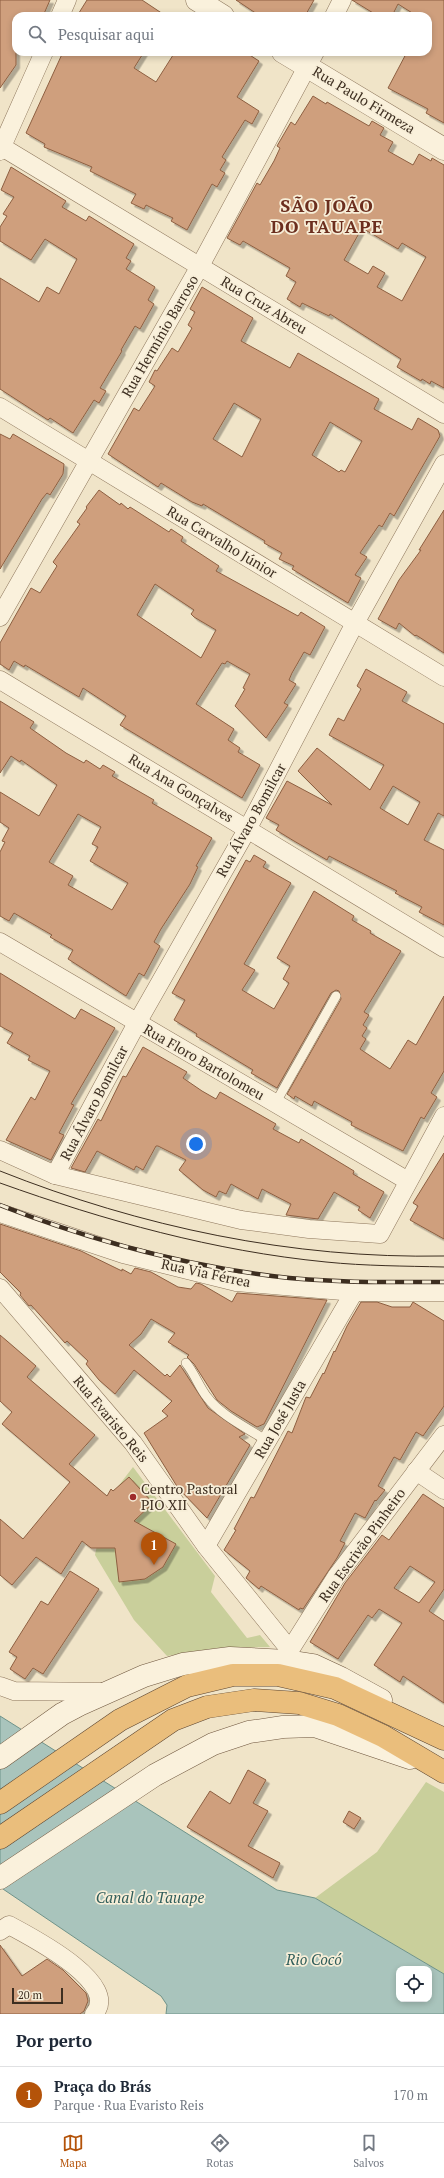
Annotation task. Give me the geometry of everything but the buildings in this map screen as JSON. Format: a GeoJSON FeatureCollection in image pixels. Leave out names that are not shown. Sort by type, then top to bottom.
{"type":"FeatureCollection","features":[{"type":"Feature","properties":{"kind":"highway"},"geometry":{"type":"LineString","coordinates":[[0,1803],[120,1720],[187,1686],[233,1675],[278,1675],[335,1688],[436,1735]]}},
{"type":"Feature","properties":{"kind":"highway"},"geometry":{"type":"LineString","coordinates":[[0,1838],[173,1720],[207,1707],[254,1700],[299,1703],[338,1716],[383,1736],[436,1768]]}},
{"type":"Feature","properties":{"kind":"main road"},"geometry":{"type":"LineString","coordinates":[[197,0],[216,12]]}},
{"type":"Feature","properties":{"kind":"main road","name":"Rua Paulo Firmeza"},"geometry":{"type":"LineString","coordinates":[[299,56],[311,59],[444,149]]}},
{"type":"Feature","properties":{"kind":"main road"},"geometry":{"type":"LineString","coordinates":[[0,1758],[62,1714],[144,1676],[183,1664],[230,1658],[289,1655],[341,1678],[375,1696],[436,1735]]}},
{"type":"Feature","properties":{"kind":"main road"},"geometry":{"type":"LineString","coordinates":[[0,1878],[156,1775],[213,1744],[249,1732],[282,1726],[315,1726],[436,1768]]}},
{"type":"Feature","properties":{"kind":"street"},"geometry":{"type":"LineString","coordinates":[[62,12],[67,0]]}},
{"type":"Feature","properties":{"kind":"street"},"geometry":{"type":"LineString","coordinates":[[336,12],[342,0]]}},
{"type":"Feature","properties":{"kind":"street"},"geometry":{"type":"LineString","coordinates":[[1,149],[42,56]]}},
{"type":"Feature","properties":{"kind":"street","name":"Rua Hermínio Barroso"},"geometry":{"type":"LineString","coordinates":[[0,617],[200,266],[311,59]]}},
{"type":"Feature","properties":{"kind":"street","name":"Rua Cruz Abreu"},"geometry":{"type":"LineString","coordinates":[[1,149],[200,266],[444,414]]}},
{"type":"Feature","properties":{"kind":"street","name":"Rua Carvalho Júnior"},"geometry":{"type":"LineString","coordinates":[[0,407],[444,677]]}},
{"type":"Feature","properties":{"kind":"street","name":"Rua Álvaro Bomilcar"},"geometry":{"type":"LineString","coordinates":[[55,1175],[137,1024],[248,828],[356,623],[444,464]]}},
{"type":"Feature","properties":{"kind":"street","name":"Rua Ana Gonçalves"},"geometry":{"type":"LineString","coordinates":[[0,680],[248,828],[444,948]]}},
{"type":"Feature","properties":{"kind":"street","name":"Rua Floro Bartolomeu"},"geometry":{"type":"LineString","coordinates":[[0,942],[137,1024],[408,1181]]}},
{"type":"Feature","properties":{"kind":"street"},"geometry":{"type":"LineString","coordinates":[[0,1150],[55,1175],[241,1220],[309,1229],[380,1234],[444,1116]]}},
{"type":"Feature","properties":{"kind":"street","name":"Rua Via Férrea"},"geometry":{"type":"LineString","coordinates":[[0,1213],[123,1254],[236,1282],[354,1292],[444,1292]]}},
{"type":"Feature","properties":{"kind":"street","name":"Rua Evaristo Reis"},"geometry":{"type":"LineString","coordinates":[[0,1288],[133,1443],[206,1546],[289,1655]]}},
{"type":"Feature","properties":{"kind":"street","name":"Rua José Justa"},"geometry":{"type":"LineString","coordinates":[[206,1546],[354,1292]]}},
{"type":"Feature","properties":{"kind":"street","name":"Rua Escrivão Pinheiro"},"geometry":{"type":"LineString","coordinates":[[289,1655],[336,1577],[444,1435]]}},
{"type":"Feature","properties":{"kind":"street"},"geometry":{"type":"LineString","coordinates":[[416,1472],[444,1490]]}},
{"type":"Feature","properties":{"kind":"street"},"geometry":{"type":"LineString","coordinates":[[0,1686],[14,1691],[108,1692]]}},
{"type":"Feature","properties":{"kind":"street"},"geometry":{"type":"LineString","coordinates":[[4,1928],[56,1952],[78,1969],[98,1994],[99,2005],[94,2014]]}},
{"type":"Feature","properties":{"kind":"lane"},"geometry":{"type":"LineString","coordinates":[[276,1104],[336,996]]}},
{"type":"Feature","properties":{"kind":"lane"},"geometry":{"type":"LineString","coordinates":[[186,1363],[194,1373],[207,1397],[223,1412],[267,1441]]}},
{"type":"Feature","properties":{"kind":"green space"},"geometry":{"type":"Polygon","coordinates":[[[133,1467],[215,1576],[211,1592],[247,1638],[260,1635],[270,1647],[218,1648],[167,1656],[134,1620],[95,1555],[106,1502],[133,1467]]]}},
{"type":"Feature","properties":{"kind":"green space"},"geometry":{"type":"Polygon","coordinates":[[[426,1782],[444,1792],[444,1974],[315,1898],[377,1852],[426,1782]]]}},
{"type":"Feature","properties":{"kind":"water","name":"Canal do Tauape"},"geometry":{"type":"Polygon","coordinates":[[[0,1716],[277,1890],[315,1898],[430,1966],[396,1966],[396,2002],[432,2002],[432,1967],[444,1974],[444,2014],[166,2014],[167,2005],[161,1996],[0,1887],[0,1716]]]}},
{"type":"Feature","properties":{"kind":"tram line"},"geometry":{"type":"LineString","coordinates":[[0,1171],[53,1191],[107,1208],[218,1236],[330,1252],[387,1256],[444,1256]]}},
{"type":"Feature","properties":{"kind":"tram line"},"geometry":{"type":"LineString","coordinates":[[0,1183],[120,1222],[161,1233],[243,1250],[326,1262],[385,1266],[444,1267]]}},
{"type":"Feature","properties":{"kind":"railway"},"geometry":{"type":"LineString","coordinates":[[0,1205],[66,1229],[134,1249],[202,1265],[272,1276],[315,1280],[358,1282],[444,1282]]}},
{"type":"Feature","properties":{"kind":"place","name":"Centro Pastoral PIO XII"},"geometry":{"type":"Point","coordinates":[133,1497]}},
{"type":"Feature","properties":{"kind":"place","name":"Praça do Brás"},"geometry":{"type":"Point","coordinates":[154,1565]}},
{"type":"Feature","properties":{"kind":"district","name":"SÃO JOÃO DO TAUAPE"},"geometry":{"type":"Point","coordinates":[327,216]}},
{"type":"Feature","properties":{"kind":"water label","name":"Rio Cocó"},"geometry":{"type":"Point","coordinates":[314,1960]}}]}
